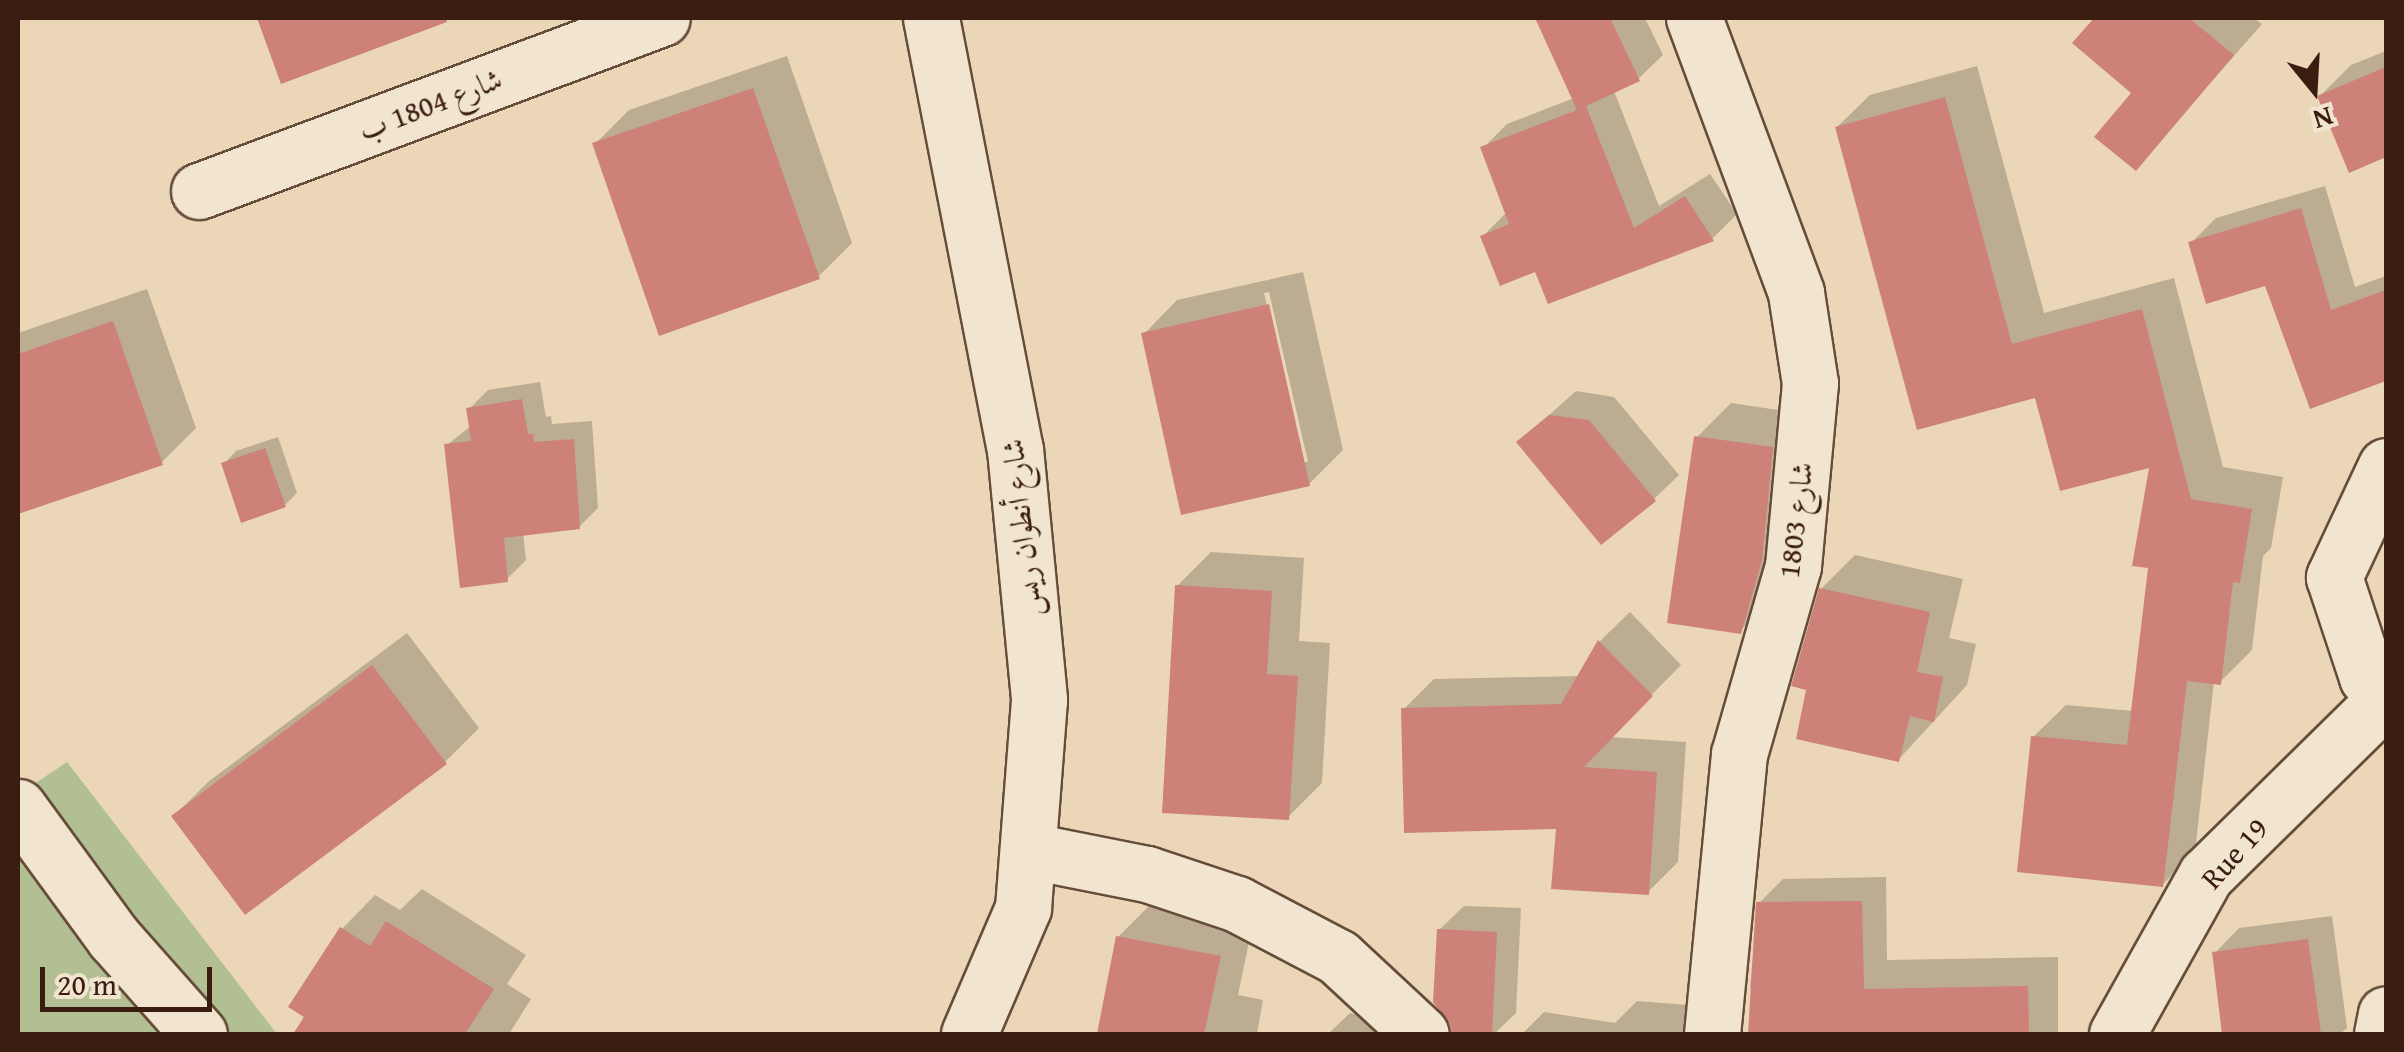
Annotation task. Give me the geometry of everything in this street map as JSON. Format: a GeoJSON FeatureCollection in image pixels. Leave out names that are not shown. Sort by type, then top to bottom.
{"type":"FeatureCollection","features":[{"type":"Feature","properties":{"kind":"street","name":"شارع 1804 ب"},"geometry":{"type":"LineString","coordinates":[[198,191],[662,18]]}},
{"type":"Feature","properties":{"kind":"street","name":"شارع أنطوان ريس"},"geometry":{"type":"LineString","coordinates":[[931,18],[1015,449],[1038,700],[1031,851],[1023,908],[969,1034]]}},
{"type":"Feature","properties":{"kind":"street","name":"شارع 1803"},"geometry":{"type":"LineString","coordinates":[[1694,18],[1796,293],[1810,383],[1793,566],[1739,754],[1712,1034]]}},
{"type":"Feature","properties":{"kind":"street"},"geometry":{"type":"LineString","coordinates":[[2386,466],[2334,576],[2367,678],[2386,698]]}},
{"type":"Feature","properties":{"kind":"street","name":"Rue 19"},"geometry":{"type":"LineString","coordinates":[[2117,1034],[2206,876],[2386,698]]}},
{"type":"Feature","properties":{"kind":"street"},"geometry":{"type":"LineString","coordinates":[[18,807],[114,938],[199,1034]]}},
{"type":"Feature","properties":{"kind":"street"},"geometry":{"type":"LineString","coordinates":[[1031,851],[1147,874],[1236,904],[1338,956],[1421,1034]]}},
{"type":"Feature","properties":{"kind":"street"},"geometry":{"type":"LineString","coordinates":[[2382,1034],[2386,1014]]}},
{"type":"Feature","properties":{"kind":"green space"},"geometry":{"type":"Polygon","coordinates":[[[67,762],[277,1034],[18,1034],[18,795],[67,762]]]}},
{"type":"Feature","properties":{"kind":"building"},"geometry":{"type":"Polygon","coordinates":[[[257,18],[446,18],[447,22],[281,84],[257,18]]]}},
{"type":"Feature","properties":{"kind":"building"},"geometry":{"type":"Polygon","coordinates":[[[1535,18],[1610,18],[1640,81],[1586,106],[1634,228],[1685,196],[1714,241],[1548,304],[1535,272],[1500,286],[1480,236],[1509,224],[1480,147],[1577,110],[1535,18]]]}},
{"type":"Feature","properties":{"kind":"building"},"geometry":{"type":"Polygon","coordinates":[[[2094,18],[2189,18],[2234,55],[2136,171],[2094,137],[2131,93],[2072,43],[2094,18]]]}},
{"type":"Feature","properties":{"kind":"building"},"geometry":{"type":"Polygon","coordinates":[[[2386,67],[2386,157],[2349,173],[2317,96],[2386,67]]]}},
{"type":"Feature","properties":{"kind":"building"},"geometry":{"type":"Polygon","coordinates":[[[753,88],[820,279],[659,336],[592,143],[753,88]]]}},
{"type":"Feature","properties":{"kind":"building"},"geometry":{"type":"Polygon","coordinates":[[[1945,97],[2012,344],[2142,309],[2191,499],[2252,509],[2240,583],[2233,582],[2221,685],[2187,681],[2163,887],[2017,872],[2031,736],[2127,745],[2148,568],[2132,566],[2149,468],[2060,491],[2035,398],[1917,430],[1835,127],[1945,97]]]}},
{"type":"Feature","properties":{"kind":"building"},"geometry":{"type":"Polygon","coordinates":[[[2301,208],[2331,310],[2386,290],[2386,381],[2310,409],[2265,286],[2206,304],[2188,242],[2301,208]]]}},
{"type":"Feature","properties":{"kind":"building"},"geometry":{"type":"Polygon","coordinates":[[[1269,304],[1310,486],[1181,515],[1141,333],[1269,304]]]}},
{"type":"Feature","properties":{"kind":"building"},"geometry":{"type":"Polygon","coordinates":[[[113,321],[163,465],[18,514],[18,354],[113,321]]]}},
{"type":"Feature","properties":{"kind":"building"},"geometry":{"type":"Polygon","coordinates":[[[522,399],[528,434],[533,434],[534,442],[574,439],[580,529],[504,538],[508,582],[460,588],[444,444],[471,441],[466,408],[522,399]]]}},
{"type":"Feature","properties":{"kind":"building"},"geometry":{"type":"Polygon","coordinates":[[[1549,415],[1589,420],[1656,501],[1601,545],[1516,442],[1549,415]]]}},
{"type":"Feature","properties":{"kind":"building"},"geometry":{"type":"Polygon","coordinates":[[[1694,436],[1773,447],[1762,560],[1741,634],[1667,623],[1694,436]]]}},
{"type":"Feature","properties":{"kind":"building"},"geometry":{"type":"Polygon","coordinates":[[[265,448],[286,507],[241,523],[221,463],[265,448]]]}},
{"type":"Feature","properties":{"kind":"building"},"geometry":{"type":"Polygon","coordinates":[[[1175,585],[1272,591],[1267,674],[1298,676],[1289,820],[1162,813],[1175,585]]]}},
{"type":"Feature","properties":{"kind":"building"},"geometry":{"type":"Polygon","coordinates":[[[1819,588],[1930,612],[1917,672],[1943,677],[1934,722],[1910,716],[1899,762],[1796,739],[1806,690],[1791,686],[1819,588]]]}},
{"type":"Feature","properties":{"kind":"building"},"geometry":{"type":"Polygon","coordinates":[[[1598,640],[1653,696],[1584,767],[1657,772],[1649,895],[1551,889],[1556,829],[1404,833],[1401,708],[1561,704],[1598,640]]]}},
{"type":"Feature","properties":{"kind":"building"},"geometry":{"type":"Polygon","coordinates":[[[372,665],[447,764],[245,915],[171,816],[372,665]]]}},
{"type":"Feature","properties":{"kind":"building"},"geometry":{"type":"Polygon","coordinates":[[[1862,901],[1864,989],[2028,986],[2029,1034],[1748,1034],[1756,902],[1862,901]]]}},
{"type":"Feature","properties":{"kind":"building"},"geometry":{"type":"Polygon","coordinates":[[[386,921],[494,989],[465,1034],[293,1034],[304,1017],[288,1007],[340,927],[370,946],[386,921]]]}},
{"type":"Feature","properties":{"kind":"building"},"geometry":{"type":"Polygon","coordinates":[[[1437,929],[1497,932],[1492,1034],[1451,1034],[1450,1024],[1433,1002],[1437,929]]]}},
{"type":"Feature","properties":{"kind":"building"},"geometry":{"type":"Polygon","coordinates":[[[1116,936],[1221,956],[1204,1034],[1097,1034],[1116,936]]]}},
{"type":"Feature","properties":{"kind":"building"},"geometry":{"type":"Polygon","coordinates":[[[2308,939],[2321,1034],[2222,1034],[2212,952],[2308,939]]]}}]}
